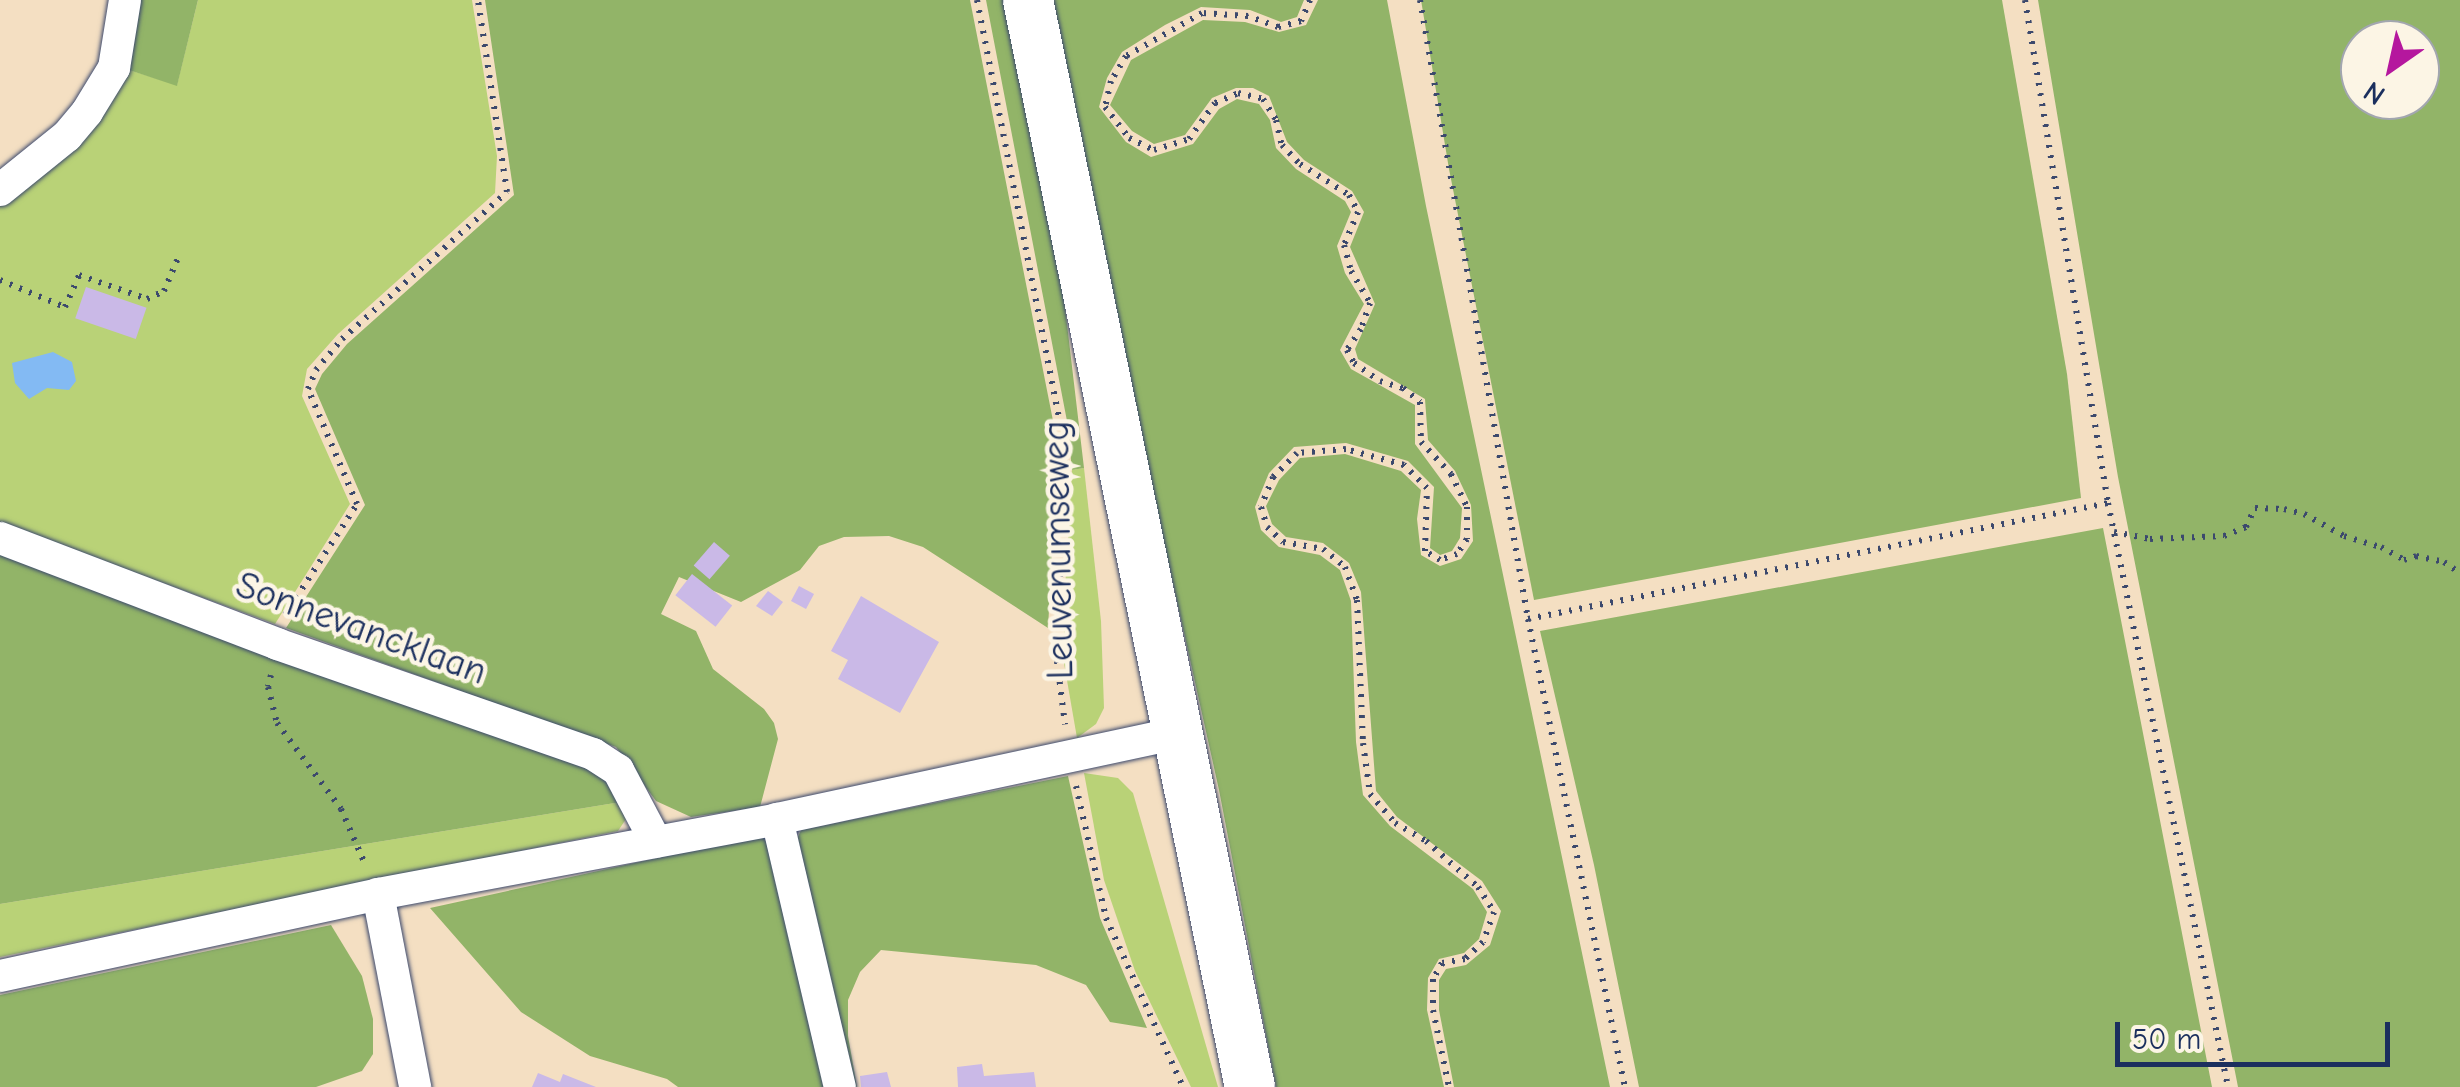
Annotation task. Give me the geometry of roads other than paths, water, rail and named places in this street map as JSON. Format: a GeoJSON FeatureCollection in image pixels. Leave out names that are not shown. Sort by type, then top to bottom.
{"type":"FeatureCollection","features":[{"type":"Feature","properties":{"kind":"main road","name":"Leuvenumseweg"},"geometry":{"type":"LineString","coordinates":[[1028,0],[1250,1087]]}},
{"type":"Feature","properties":{"kind":"street"},"geometry":{"type":"LineString","coordinates":[[0,190],[67,136],[87,112],[114,68],[125,0]]}},
{"type":"Feature","properties":{"kind":"street","name":"Sonnevancklaan"},"geometry":{"type":"LineString","coordinates":[[0,538],[277,644],[607,761],[633,793],[656,842]]}},
{"type":"Feature","properties":{"kind":"street"},"geometry":{"type":"LineString","coordinates":[[0,976],[378,894],[777,819],[1178,733]]}},
{"type":"Feature","properties":{"kind":"street"},"geometry":{"type":"LineString","coordinates":[[777,819],[840,1087]]}},
{"type":"Feature","properties":{"kind":"street"},"geometry":{"type":"LineString","coordinates":[[378,894],[416,1087]]}},
{"type":"Feature","properties":{"kind":"water"},"geometry":{"type":"Polygon","coordinates":[[[53,352],[72,362],[76,381],[69,390],[47,388],[29,399],[15,383],[12,363],[53,352]]]}}]}
